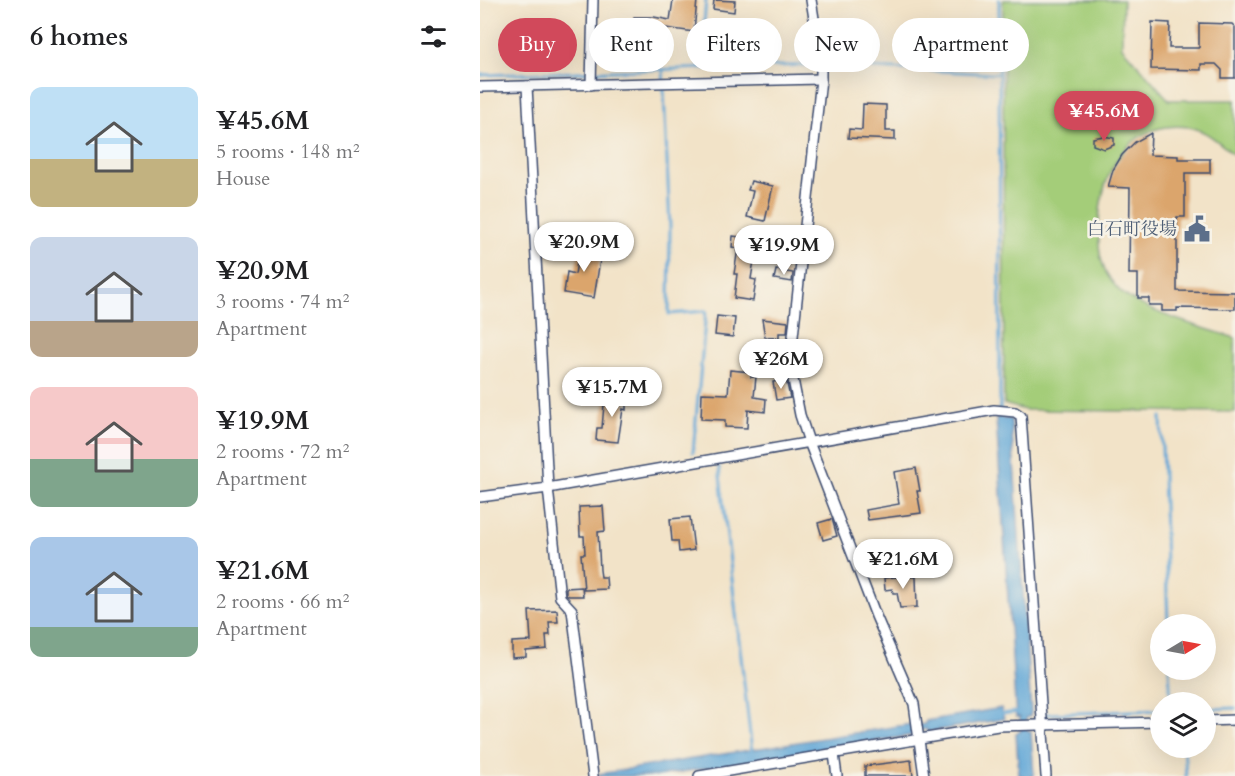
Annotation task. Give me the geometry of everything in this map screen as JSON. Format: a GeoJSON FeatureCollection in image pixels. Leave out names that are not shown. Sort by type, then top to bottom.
{"type":"FeatureCollection","features":[{"type":"Feature","properties":{"kind":"street"},"geometry":{"type":"LineString","coordinates":[[591,76],[593,0]]}},
{"type":"Feature","properties":{"kind":"street"},"geometry":{"type":"LineString","coordinates":[[811,0],[814,18]]}},
{"type":"Feature","properties":{"kind":"street"},"geometry":{"type":"LineString","coordinates":[[480,87],[527,86],[591,76],[664,83],[808,72]]}},
{"type":"Feature","properties":{"kind":"street"},"geometry":{"type":"LineString","coordinates":[[821,72],[790,364],[800,415],[809,442],[876,616],[914,704],[924,776]]}},
{"type":"Feature","properties":{"kind":"street"},"geometry":{"type":"LineString","coordinates":[[527,86],[548,488],[560,597],[572,610],[593,776]]}},
{"type":"Feature","properties":{"kind":"street"},"geometry":{"type":"LineString","coordinates":[[480,497],[548,488],[994,410],[1015,412],[1021,416],[1046,776]]}},
{"type":"Feature","properties":{"kind":"street"},"geometry":{"type":"LineString","coordinates":[[1216,721],[1235,720]]}},
{"type":"Feature","properties":{"kind":"street"},"geometry":{"type":"LineString","coordinates":[[699,776],[834,754],[919,732],[1024,724],[1150,722]]}},
{"type":"Feature","properties":{"kind":"street"},"geometry":{"type":"LineString","coordinates":[[834,754],[837,776]]}},
{"type":"Feature","properties":{"kind":"green space"},"geometry":{"type":"Polygon","coordinates":[[[1003,0],[1123,0],[1122,47],[1169,100],[1235,100],[1235,156],[1208,135],[1189,127],[1168,127],[1150,131],[1134,140],[1112,168],[1105,186],[1099,233],[1101,258],[1106,273],[1117,288],[1127,296],[1173,318],[1235,338],[1235,412],[1025,410],[1004,404],[1003,72],[1029,72],[1029,18],[1003,18],[1003,0]]]}},
{"type":"Feature","properties":{"kind":"water"},"geometry":{"type":"Polygon","coordinates":[[[996,418],[1011,419],[1031,712],[1026,718],[1027,731],[1031,732],[1034,776],[1019,776],[1016,733],[1021,731],[1020,717],[1016,717],[996,418]]]}},
{"type":"Feature","properties":{"kind":"water"},"geometry":{"type":"Polygon","coordinates":[[[1001,708],[1004,719],[927,732],[927,729],[913,731],[913,735],[657,776],[599,776],[598,774],[911,724],[912,726],[925,724],[926,721],[1001,708]]]}},
{"type":"Feature","properties":{"kind":"building"},"geometry":{"type":"Polygon","coordinates":[[[673,0],[697,0],[695,18],[686,18],[686,31],[674,29],[674,18],[670,18],[673,0]]]}},
{"type":"Feature","properties":{"kind":"building"},"geometry":{"type":"Polygon","coordinates":[[[714,0],[735,1],[734,12],[713,9],[714,0]]]}},
{"type":"Feature","properties":{"kind":"building"},"geometry":{"type":"Polygon","coordinates":[[[634,17],[659,18],[634,18],[634,17]]]}},
{"type":"Feature","properties":{"kind":"building"},"geometry":{"type":"Polygon","coordinates":[[[1152,22],[1170,23],[1169,48],[1199,48],[1199,23],[1232,24],[1235,27],[1235,78],[1222,78],[1222,70],[1216,64],[1201,64],[1201,70],[1151,69],[1152,22]]]}},
{"type":"Feature","properties":{"kind":"building"},"geometry":{"type":"Polygon","coordinates":[[[863,104],[886,105],[886,131],[895,131],[895,140],[848,138],[849,129],[862,130],[863,104]]]}},
{"type":"Feature","properties":{"kind":"building"},"geometry":{"type":"Polygon","coordinates":[[[1151,133],[1150,155],[1178,156],[1178,159],[1210,159],[1210,173],[1185,173],[1185,217],[1177,217],[1177,291],[1235,292],[1235,309],[1177,308],[1177,311],[1162,311],[1162,305],[1149,305],[1149,298],[1138,298],[1138,274],[1129,274],[1130,188],[1108,187],[1113,170],[1122,155],[1135,142],[1151,133]]]}},
{"type":"Feature","properties":{"kind":"building"},"geometry":{"type":"Polygon","coordinates":[[[1104,136],[1114,138],[1114,145],[1104,149],[1093,145],[1093,138],[1104,136]]]}},
{"type":"Feature","properties":{"kind":"building"},"geometry":{"type":"Polygon","coordinates":[[[751,181],[773,186],[765,221],[747,217],[753,191],[748,190],[751,181]]]}},
{"type":"Feature","properties":{"kind":"building"},"geometry":{"type":"Polygon","coordinates":[[[733,236],[759,240],[751,279],[756,280],[753,301],[734,298],[737,274],[734,274],[738,248],[732,247],[733,236]]]}},
{"type":"Feature","properties":{"kind":"building"},"geometry":{"type":"Polygon","coordinates":[[[811,237],[821,238],[818,256],[809,254],[811,237]]]}},
{"type":"Feature","properties":{"kind":"building"},"geometry":{"type":"Polygon","coordinates":[[[580,244],[599,247],[597,259],[600,260],[594,298],[564,293],[567,272],[575,274],[580,244]]]}},
{"type":"Feature","properties":{"kind":"building"},"geometry":{"type":"Polygon","coordinates":[[[776,270],[793,273],[792,282],[774,279],[776,270]]]}},
{"type":"Feature","properties":{"kind":"building"},"geometry":{"type":"Polygon","coordinates":[[[717,316],[735,318],[733,337],[715,335],[717,316]]]}},
{"type":"Feature","properties":{"kind":"building"},"geometry":{"type":"Polygon","coordinates":[[[762,319],[788,322],[787,333],[779,333],[779,338],[765,337],[762,319]]]}},
{"type":"Feature","properties":{"kind":"building"},"geometry":{"type":"Polygon","coordinates":[[[730,370],[751,372],[751,377],[756,377],[754,397],[766,399],[765,412],[748,410],[747,428],[725,427],[725,420],[701,419],[702,393],[728,394],[730,370]]]}},
{"type":"Feature","properties":{"kind":"building"},"geometry":{"type":"Polygon","coordinates":[[[786,379],[790,398],[776,400],[773,382],[786,379]]]}},
{"type":"Feature","properties":{"kind":"building"},"geometry":{"type":"Polygon","coordinates":[[[605,393],[623,395],[622,401],[626,402],[618,442],[596,440],[597,428],[602,428],[605,393]]]}},
{"type":"Feature","properties":{"kind":"building"},"geometry":{"type":"Polygon","coordinates":[[[916,468],[921,513],[868,520],[866,510],[899,504],[894,472],[916,468]]]}},
{"type":"Feature","properties":{"kind":"building"},"geometry":{"type":"Polygon","coordinates":[[[603,506],[605,531],[598,532],[601,577],[606,577],[607,589],[584,590],[581,554],[585,554],[584,536],[580,536],[579,507],[603,506]]]}},
{"type":"Feature","properties":{"kind":"building"},"geometry":{"type":"Polygon","coordinates":[[[690,517],[694,550],[679,552],[678,541],[672,541],[670,519],[690,517]]]}},
{"type":"Feature","properties":{"kind":"building"},"geometry":{"type":"Polygon","coordinates":[[[832,519],[837,536],[823,540],[818,523],[832,519]]]}},
{"type":"Feature","properties":{"kind":"building"},"geometry":{"type":"Polygon","coordinates":[[[916,577],[917,607],[900,608],[897,593],[893,593],[892,589],[885,590],[884,578],[916,577]]]}},
{"type":"Feature","properties":{"kind":"building"},"geometry":{"type":"Polygon","coordinates":[[[582,587],[583,596],[566,594],[566,588],[582,587]]]}},
{"type":"Feature","properties":{"kind":"building"},"geometry":{"type":"Polygon","coordinates":[[[557,610],[558,622],[549,622],[550,635],[546,635],[547,649],[526,651],[526,657],[512,658],[512,642],[531,641],[529,611],[557,610]]]}},
{"type":"Feature","properties":{"kind":"building"},"geometry":{"type":"Polygon","coordinates":[[[911,760],[913,776],[865,776],[865,766],[911,760]]]}},
{"type":"Feature","properties":{"kind":"waterway"},"geometry":{"type":"LineString","coordinates":[[704,18],[706,0]]}},
{"type":"Feature","properties":{"kind":"waterway"},"geometry":{"type":"LineString","coordinates":[[999,0],[1000,421]]}},
{"type":"Feature","properties":{"kind":"waterway"},"geometry":{"type":"LineString","coordinates":[[480,75],[809,65],[999,74]]}},
{"type":"Feature","properties":{"kind":"waterway"},"geometry":{"type":"LineString","coordinates":[[663,72],[670,228],[669,314],[706,311],[693,452]]}},
{"type":"Feature","properties":{"kind":"waterway"},"geometry":{"type":"LineString","coordinates":[[1161,417],[1168,614]]}},
{"type":"Feature","properties":{"kind":"waterway"},"geometry":{"type":"LineString","coordinates":[[719,467],[752,752]]}},
{"type":"Feature","properties":{"kind":"waterway"},"geometry":{"type":"LineString","coordinates":[[1170,680],[1170,692]]}},
{"type":"Feature","properties":{"kind":"waterway"},"geometry":{"type":"LineString","coordinates":[[1216,709],[1235,708]]}},
{"type":"Feature","properties":{"kind":"waterway"},"geometry":{"type":"LineString","coordinates":[[1046,714],[1150,710]]}},
{"type":"Feature","properties":{"kind":"waterway"},"geometry":{"type":"LineString","coordinates":[[1001,714],[1019,712]]}},
{"type":"Feature","properties":{"kind":"waterway"},"geometry":{"type":"LineString","coordinates":[[1185,758],[1186,776]]}},
{"type":"Feature","properties":{"kind":"place","name":"白石町役場"},"geometry":{"type":"Point","coordinates":[1197,229]}}]}
